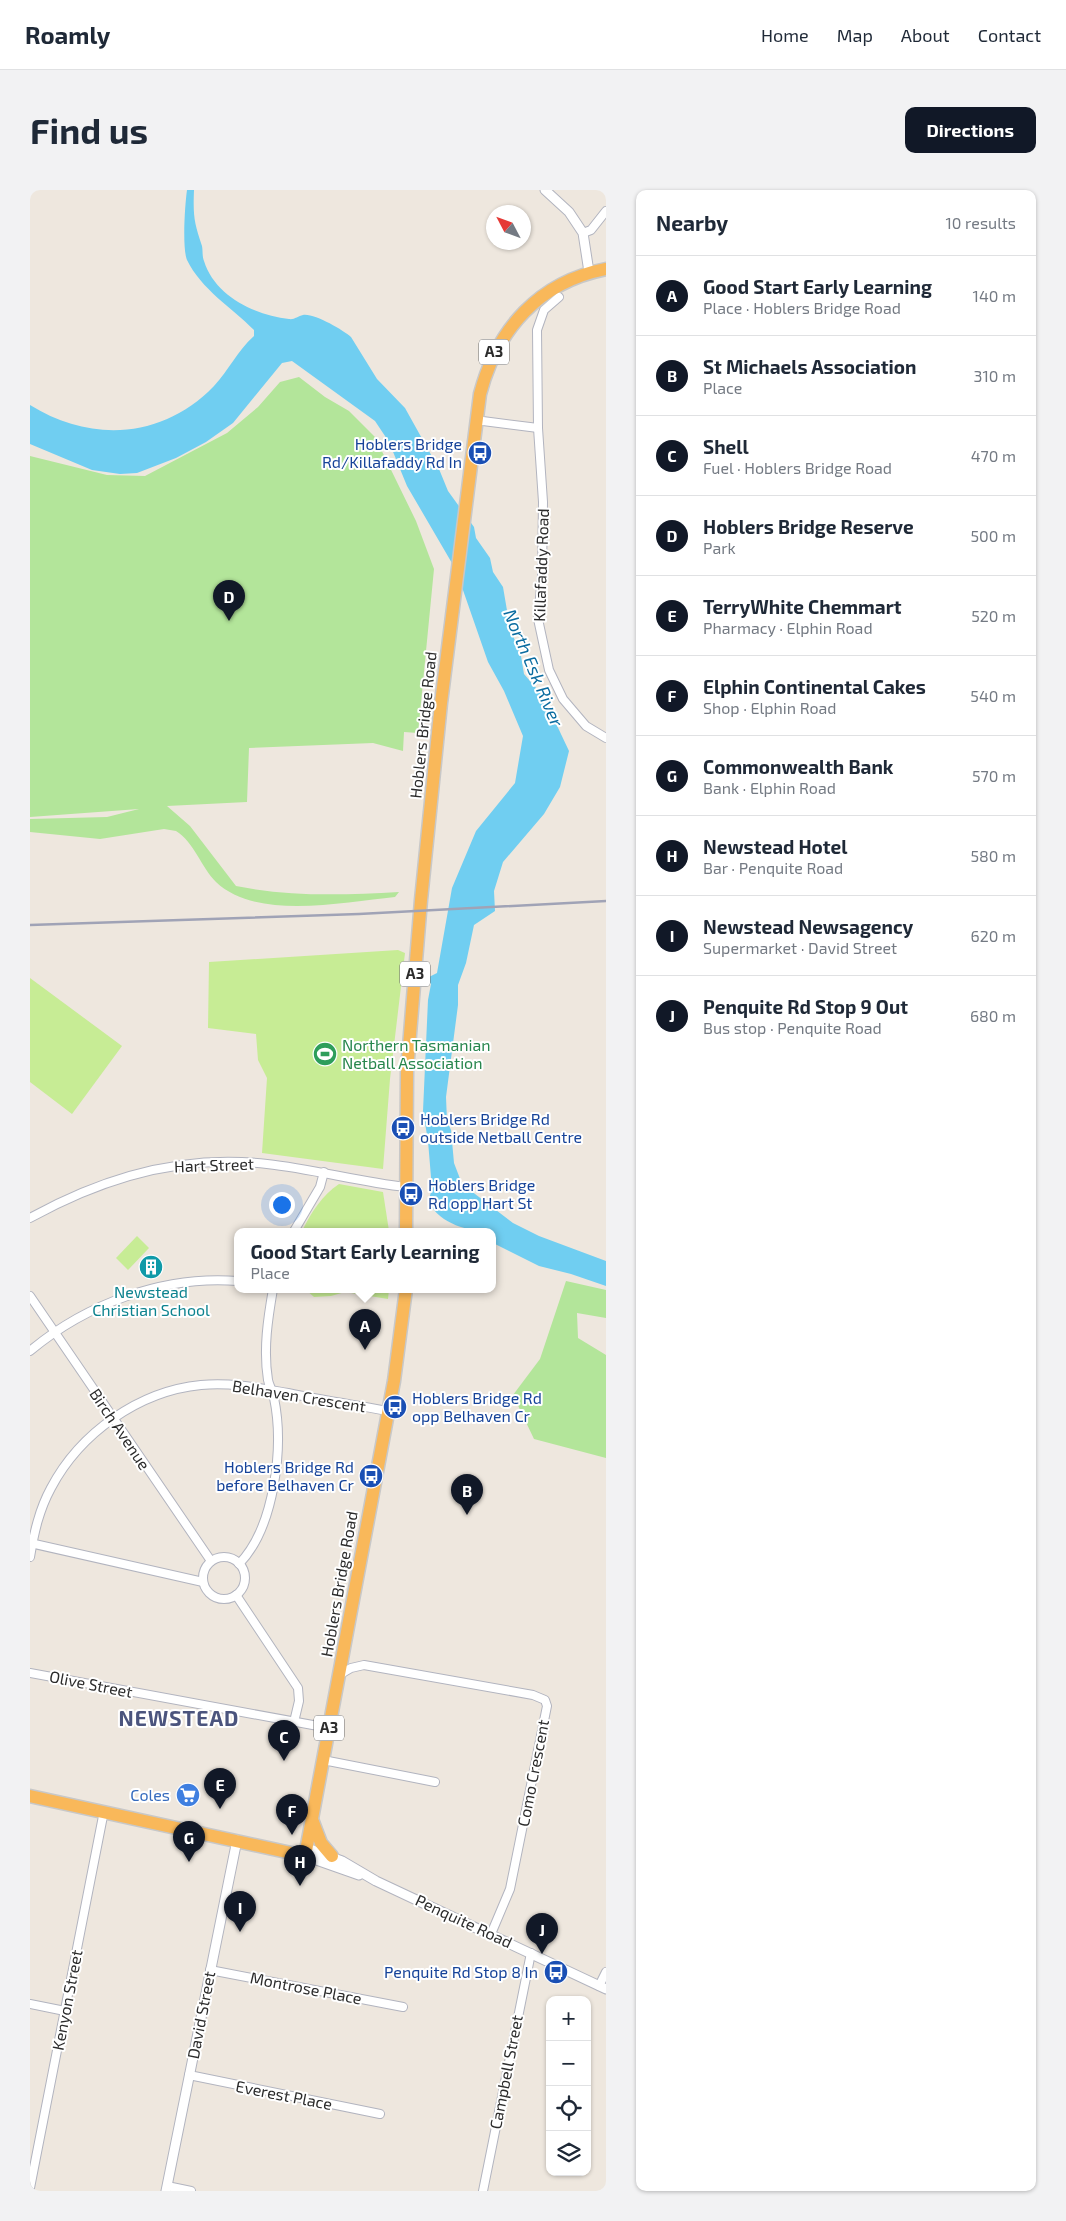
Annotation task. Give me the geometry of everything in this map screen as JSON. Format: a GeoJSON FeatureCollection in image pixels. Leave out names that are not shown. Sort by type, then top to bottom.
{"type":"FeatureCollection","features":[{"type":"Feature","properties":{"kind":"highway","name":"A3"},"geometry":{"type":"LineString","coordinates":[[589,272],[606,269]]}},
{"type":"Feature","properties":{"kind":"highway","name":"Hoblers Bridge Road"},"geometry":{"type":"LineString","coordinates":[[406,1228],[406,1071],[441,703],[476,420],[485,375],[503,336],[538,299],[566,282],[589,272]]}},
{"type":"Feature","properties":{"kind":"highway","name":"Hoblers Bridge Road"},"geometry":{"type":"LineString","coordinates":[[306,1852],[388,1411],[401,1335],[406,1293]]}},
{"type":"Feature","properties":{"kind":"highway"},"geometry":{"type":"LineString","coordinates":[[30,1796],[237,1840],[254,1846],[306,1852]]}},
{"type":"Feature","properties":{"kind":"highway"},"geometry":{"type":"LineString","coordinates":[[312,1819],[321,1843],[332,1856]]}},
{"type":"Feature","properties":{"kind":"street"},"geometry":{"type":"LineString","coordinates":[[545,190],[569,212],[583,233],[589,272]]}},
{"type":"Feature","properties":{"kind":"street"},"geometry":{"type":"LineString","coordinates":[[583,233],[591,230],[606,211]]}},
{"type":"Feature","properties":{"kind":"street","name":"Killafaddy Road"},"geometry":{"type":"LineString","coordinates":[[559,297],[544,310],[538,330],[538,428],[543,502],[542,576],[538,619],[549,670],[572,713],[586,726],[606,738]]}},
{"type":"Feature","properties":{"kind":"street"},"geometry":{"type":"LineString","coordinates":[[476,420],[538,428]]}},
{"type":"Feature","properties":{"kind":"street","name":"Hart Street"},"geometry":{"type":"LineString","coordinates":[[30,1218],[90,1188],[163,1168],[220,1162],[254,1163],[324,1172],[406,1187]]}},
{"type":"Feature","properties":{"kind":"street"},"geometry":{"type":"LineString","coordinates":[[296,1228],[320,1187],[324,1172]]}},
{"type":"Feature","properties":{"kind":"street"},"geometry":{"type":"LineString","coordinates":[[30,1351],[55,1332],[106,1304],[134,1294],[167,1285],[198,1281],[234,1281]]}},
{"type":"Feature","properties":{"kind":"street"},"geometry":{"type":"LineString","coordinates":[[239,1564],[249,1554],[254,1544],[268,1510],[273,1490],[277,1438],[272,1390],[268,1381],[266,1334],[272,1293]]}},
{"type":"Feature","properties":{"kind":"street","name":"Birch Avenue"},"geometry":{"type":"LineString","coordinates":[[30,1296],[211,1561]]}},
{"type":"Feature","properties":{"kind":"street","name":"Belhaven Crescent"},"geometry":{"type":"LineString","coordinates":[[30,1557],[31,1543],[44,1504],[62,1470],[85,1442],[113,1419],[137,1404],[186,1387],[231,1385],[272,1390],[388,1411]]}},
{"type":"Feature","properties":{"kind":"street"},"geometry":{"type":"LineString","coordinates":[[31,1543],[203,1582]]}},
{"type":"Feature","properties":{"kind":"street"},"geometry":{"type":"LineString","coordinates":[[223,1557],[239,1564],[243,1570],[244,1584],[236,1596],[215,1598],[209,1594],[203,1582],[204,1570],[211,1561],[223,1557]]}},
{"type":"Feature","properties":{"kind":"street"},"geometry":{"type":"LineString","coordinates":[[236,1596],[298,1688],[299,1701],[294,1722]]}},
{"type":"Feature","properties":{"kind":"street","name":"Como Crescent"},"geometry":{"type":"LineString","coordinates":[[339,1675],[351,1668],[364,1665],[533,1695],[546,1700],[547,1706],[510,1889],[491,1934]]}},
{"type":"Feature","properties":{"kind":"street","name":"Olive Street"},"geometry":{"type":"LineString","coordinates":[[30,1673],[329,1728]]}},
{"type":"Feature","properties":{"kind":"street"},"geometry":{"type":"LineString","coordinates":[[323,1760],[436,1782]]}},
{"type":"Feature","properties":{"kind":"street","name":"Kenyon Street"},"geometry":{"type":"LineString","coordinates":[[30,2188],[104,1811]]}},
{"type":"Feature","properties":{"kind":"street","name":"David Street"},"geometry":{"type":"LineString","coordinates":[[166,2189],[237,1840]]}},
{"type":"Feature","properties":{"kind":"street","name":"Penquite Road"},"geometry":{"type":"LineString","coordinates":[[306,1852],[332,1856],[376,1880]]}},
{"type":"Feature","properties":{"kind":"street","name":"Penquite Road"},"geometry":{"type":"LineString","coordinates":[[306,1852],[376,1880],[603,1987]]}},
{"type":"Feature","properties":{"kind":"street","name":"Campbell Street"},"geometry":{"type":"LineString","coordinates":[[482,2191],[531,1953]]}},
{"type":"Feature","properties":{"kind":"street","name":"Montrose Place"},"geometry":{"type":"LineString","coordinates":[[210,1970],[403,2007]]}},
{"type":"Feature","properties":{"kind":"street"},"geometry":{"type":"LineString","coordinates":[[603,1987],[606,1972]]}},
{"type":"Feature","properties":{"kind":"street"},"geometry":{"type":"LineString","coordinates":[[30,2004],[64,2010]]}},
{"type":"Feature","properties":{"kind":"street","name":"Everest Place"},"geometry":{"type":"LineString","coordinates":[[189,2075],[380,2114]]}},
{"type":"Feature","properties":{"kind":"street"},"geometry":{"type":"LineString","coordinates":[[166,2189],[191,2191]]}},
{"type":"Feature","properties":{"kind":"green space"},"geometry":{"type":"Polygon","coordinates":[[[299,377],[325,397],[349,411],[375,437],[416,521],[434,569],[418,733],[404,732],[403,751],[373,743],[249,748],[247,802],[167,806],[190,826],[236,886],[297,894],[399,892],[395,897],[301,906],[254,902],[233,894],[216,882],[193,848],[176,831],[164,829],[100,839],[30,832],[30,819],[107,817],[139,809],[30,817],[30,456],[107,475],[145,476],[227,433],[258,407],[280,382],[299,377]]]}},
{"type":"Feature","properties":{"kind":"green space","name":"Northern Tasmanian Netball Association"},"geometry":{"type":"Polygon","coordinates":[[[398,950],[405,953],[390,1079],[383,1169],[262,1153],[267,1078],[258,1060],[256,1034],[208,1028],[209,962],[398,950]]]}},
{"type":"Feature","properties":{"kind":"green space"},"geometry":{"type":"Polygon","coordinates":[[[30,978],[122,1046],[72,1114],[30,1082],[30,978]]]}},
{"type":"Feature","properties":{"kind":"green space"},"geometry":{"type":"Polygon","coordinates":[[[339,1184],[383,1192],[389,1228],[304,1228],[318,1205],[339,1184]]]}},
{"type":"Feature","properties":{"kind":"green space"},"geometry":{"type":"Polygon","coordinates":[[[137,1236],[149,1248],[128,1270],[116,1258],[137,1236]]]}},
{"type":"Feature","properties":{"kind":"green space"},"geometry":{"type":"Polygon","coordinates":[[[566,1281],[606,1290],[606,1318],[577,1313],[578,1338],[606,1355],[606,1458],[534,1439],[513,1395],[540,1359],[566,1281]]]}},
{"type":"Feature","properties":{"kind":"green space"},"geometry":{"type":"Polygon","coordinates":[[[310,1293],[342,1293],[331,1296],[314,1297],[310,1293]]]}},
{"type":"Feature","properties":{"kind":"green space"},"geometry":{"type":"Polygon","coordinates":[[[351,1293],[389,1293],[388,1299],[351,1293]]]}},
{"type":"Feature","properties":{"kind":"water"},"geometry":{"type":"Polygon","coordinates":[[[187,190],[194,190],[195,219],[202,246],[203,259],[209,273],[226,294],[262,313],[291,319],[308,315],[321,319],[342,330],[351,337],[377,379],[405,408],[439,469],[448,491],[474,527],[476,538],[490,558],[493,572],[503,587],[510,628],[521,656],[524,674],[543,696],[569,751],[560,787],[544,814],[503,862],[494,891],[495,911],[474,925],[466,963],[458,985],[458,1005],[446,1097],[447,1121],[451,1130],[454,1163],[462,1184],[513,1223],[539,1236],[606,1261],[606,1286],[539,1266],[496,1244],[496,1228],[464,1228],[456,1225],[440,1216],[428,1202],[432,1189],[428,1141],[423,1111],[428,1000],[431,984],[428,980],[429,977],[437,973],[452,888],[476,831],[515,783],[523,736],[504,691],[488,662],[456,570],[407,486],[389,442],[375,421],[292,361],[282,363],[233,423],[206,442],[176,458],[137,473],[120,474],[92,470],[30,444],[30,405],[53,417],[77,426],[102,430],[126,430],[172,417],[194,404],[214,386],[254,336],[254,330],[200,280],[187,260],[184,236],[187,190]]]}},
{"type":"Feature","properties":{"kind":"railway"},"geometry":{"type":"LineString","coordinates":[[30,925],[359,914],[606,901]]}},
{"type":"Feature","properties":{"kind":"place","name":"Hoblers Bridge Rd/Killafaddy Rd In"},"geometry":{"type":"Point","coordinates":[480,453]}},
{"type":"Feature","properties":{"kind":"place","name":"Hoblers Bridge Reserve"},"geometry":{"type":"Point","coordinates":[229,621]}},
{"type":"Feature","properties":{"kind":"place","name":"Northern Tasmanian Netball Association"},"geometry":{"type":"Point","coordinates":[325,1054]}},
{"type":"Feature","properties":{"kind":"place","name":"Hoblers Bridge Rd outside Netball Centre"},"geometry":{"type":"Point","coordinates":[403,1128]}},
{"type":"Feature","properties":{"kind":"place","name":"Hoblers Bridge Rd opp Hart St"},"geometry":{"type":"Point","coordinates":[411,1194]}},
{"type":"Feature","properties":{"kind":"place","name":"Newstead Christian School"},"geometry":{"type":"Point","coordinates":[151,1267]}},
{"type":"Feature","properties":{"kind":"place","name":"Good Start Early Learning"},"geometry":{"type":"Point","coordinates":[365,1350]}},
{"type":"Feature","properties":{"kind":"place","name":"Hoblers Bridge Rd opp Belhaven Cr"},"geometry":{"type":"Point","coordinates":[395,1407]}},
{"type":"Feature","properties":{"kind":"place","name":"Hoblers Bridge Rd before Belhaven Cr"},"geometry":{"type":"Point","coordinates":[371,1476]}},
{"type":"Feature","properties":{"kind":"place","name":"St Michaels Association"},"geometry":{"type":"Point","coordinates":[467,1515]}},
{"type":"Feature","properties":{"kind":"place","name":"Shell"},"geometry":{"type":"Point","coordinates":[284,1761]}},
{"type":"Feature","properties":{"kind":"place","name":"Coles"},"geometry":{"type":"Point","coordinates":[188,1795]}},
{"type":"Feature","properties":{"kind":"place","name":"TerryWhite Chemmart"},"geometry":{"type":"Point","coordinates":[220,1809]}},
{"type":"Feature","properties":{"kind":"place","name":"Elphin Continental Cakes"},"geometry":{"type":"Point","coordinates":[292,1835]}},
{"type":"Feature","properties":{"kind":"place","name":"Commonwealth Bank"},"geometry":{"type":"Point","coordinates":[189,1862]}},
{"type":"Feature","properties":{"kind":"place","name":"Newstead Hotel"},"geometry":{"type":"Point","coordinates":[300,1886]}},
{"type":"Feature","properties":{"kind":"place","name":"Newstead Newsagency"},"geometry":{"type":"Point","coordinates":[240,1932]}},
{"type":"Feature","properties":{"kind":"place","name":"Penquite Rd Stop 9 Out"},"geometry":{"type":"Point","coordinates":[542,1954]}},
{"type":"Feature","properties":{"kind":"place","name":"Penquite Rd Stop 8 In"},"geometry":{"type":"Point","coordinates":[556,1972]}},
{"type":"Feature","properties":{"kind":"district","name":"NEWSTEAD"},"geometry":{"type":"Point","coordinates":[179,1719]}},
{"type":"Feature","properties":{"kind":"water label","name":"North Esk River"},"geometry":{"type":"Point","coordinates":[533,668]}}]}
